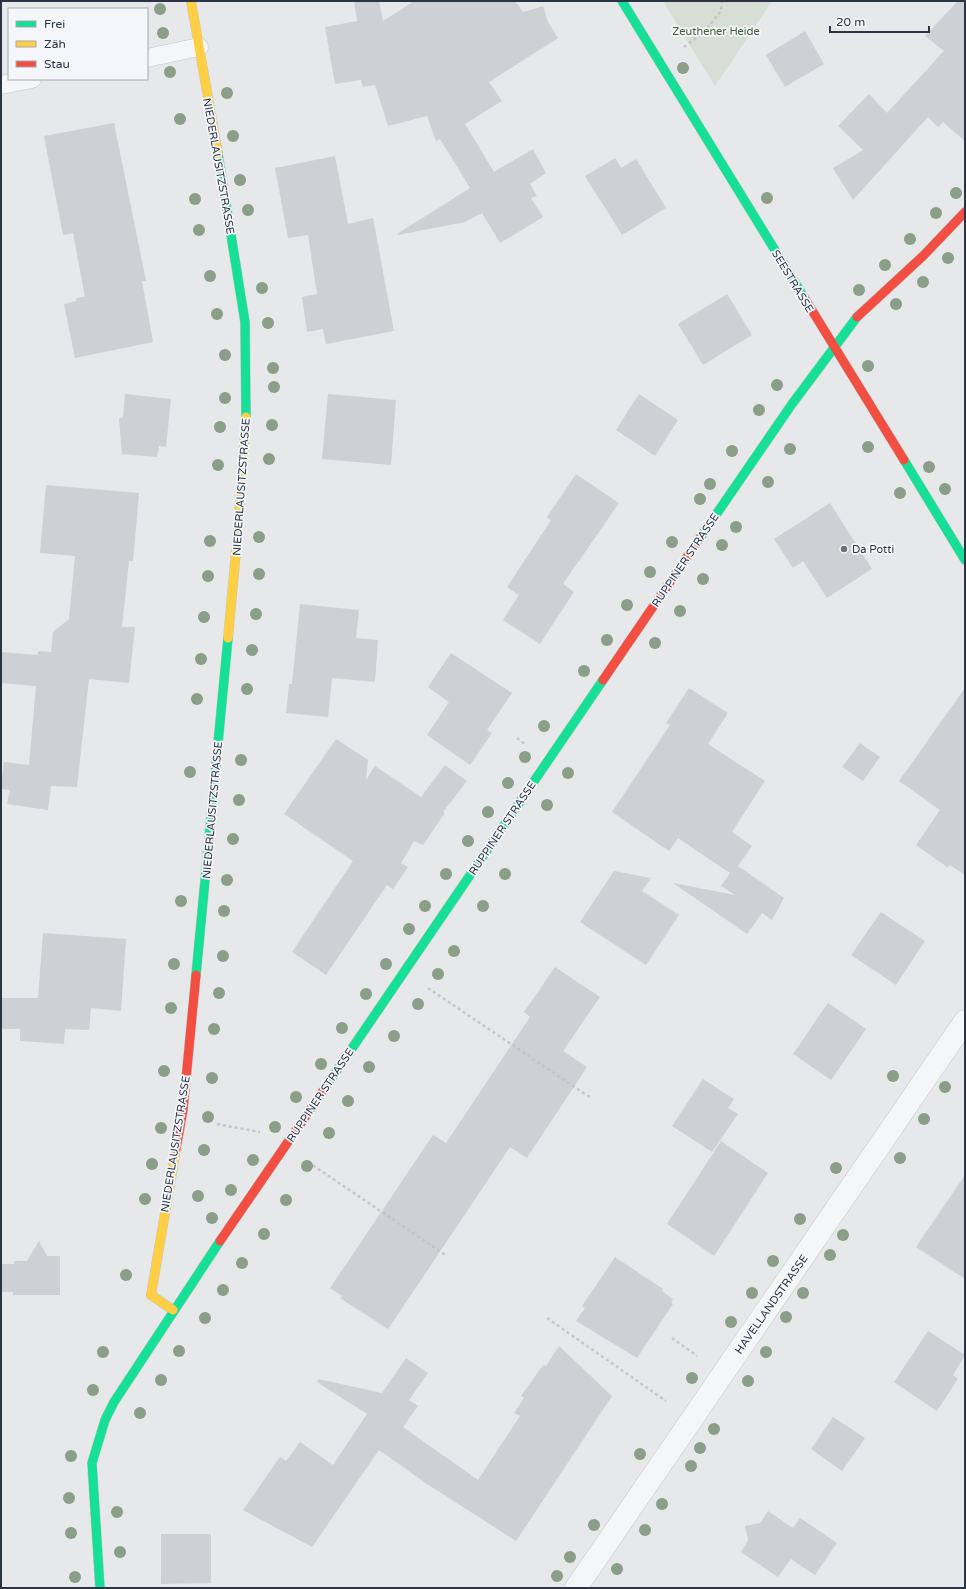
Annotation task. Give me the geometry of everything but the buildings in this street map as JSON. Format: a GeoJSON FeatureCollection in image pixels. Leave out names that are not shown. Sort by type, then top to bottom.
{"type":"FeatureCollection","features":[{"type":"Feature","properties":{"kind":"street","name":"NIEDERLAUSITZSTRASSE"},"geometry":{"type":"LineString","coordinates":[[173,1310],[151,1295],[183,1110],[237,537],[246,410],[245,322],[239,277],[190,1]]}},
{"type":"Feature","properties":{"kind":"street","name":"SEESTRASSE"},"geometry":{"type":"LineString","coordinates":[[622,1],[965,560]]}},
{"type":"Feature","properties":{"kind":"street","name":"RUPPINER STRASSE"},"geometry":{"type":"LineString","coordinates":[[173,1310],[784,416],[856,318],[923,256],[965,212]]}},
{"type":"Feature","properties":{"kind":"street","name":"HAVELLANDSTRASSE"},"geometry":{"type":"LineString","coordinates":[[576,1588],[965,1021]]}},
{"type":"Feature","properties":{"kind":"street"},"geometry":{"type":"LineString","coordinates":[[100,1588],[92,1463],[105,1420],[114,1402],[173,1310]]}},
{"type":"Feature","properties":{"kind":"lane"},"geometry":{"type":"LineString","coordinates":[[148,58],[199,47]]}},
{"type":"Feature","properties":{"kind":"lane"},"geometry":{"type":"LineString","coordinates":[[1,85],[27,80]]}},
{"type":"Feature","properties":{"kind":"path"},"geometry":{"type":"LineString","coordinates":[[662,65],[705,31],[721,11],[722,1]]}},
{"type":"Feature","properties":{"kind":"path"},"geometry":{"type":"LineString","coordinates":[[404,972],[592,1098]]}},
{"type":"Feature","properties":{"kind":"path"},"geometry":{"type":"LineString","coordinates":[[217,1124],[262,1132]]}},
{"type":"Feature","properties":{"kind":"path"},"geometry":{"type":"LineString","coordinates":[[286,1146],[316,1168],[447,1256]]}},
{"type":"Feature","properties":{"kind":"path"},"geometry":{"type":"LineString","coordinates":[[547,1318],[666,1401]]}},
{"type":"Feature","properties":{"kind":"path"},"geometry":{"type":"LineString","coordinates":[[672,1338],[697,1356]]}},
{"type":"Feature","properties":{"kind":"green space","name":"Zeuthener Heide"},"geometry":{"type":"Polygon","coordinates":[[[663,1],[772,1],[715,86],[663,1]]]}},
{"type":"Feature","properties":{"kind":"traffic: fast"},"geometry":{"type":"LineString","coordinates":[[622,1],[805,299]]}},
{"type":"Feature","properties":{"kind":"traffic: fast"},"geometry":{"type":"LineString","coordinates":[[218,154],[245,322],[246,417]]}},
{"type":"Feature","properties":{"kind":"traffic: fast"},"geometry":{"type":"LineString","coordinates":[[700,538],[792,404],[857,317]]}},
{"type":"Feature","properties":{"kind":"traffic: fast"},"geometry":{"type":"LineString","coordinates":[[904,460],[965,560]]}},
{"type":"Feature","properties":{"kind":"traffic: fast"},"geometry":{"type":"LineString","coordinates":[[196,975],[228,638]]}},
{"type":"Feature","properties":{"kind":"traffic: fast"},"geometry":{"type":"LineString","coordinates":[[327,1085],[603,680]]}},
{"type":"Feature","properties":{"kind":"traffic: fast"},"geometry":{"type":"LineString","coordinates":[[100,1588],[92,1463],[105,1420],[114,1402],[220,1241]]}},
{"type":"Feature","properties":{"kind":"traffic: slow"},"geometry":{"type":"LineString","coordinates":[[191,1],[218,154]]}},
{"type":"Feature","properties":{"kind":"traffic: slow"},"geometry":{"type":"LineString","coordinates":[[228,638],[246,417]]}},
{"type":"Feature","properties":{"kind":"traffic: slow"},"geometry":{"type":"LineString","coordinates":[[173,1310],[151,1295],[176,1149]]}},
{"type":"Feature","properties":{"kind":"traffic: jam"},"geometry":{"type":"LineString","coordinates":[[857,317],[923,256],[965,212]]}},
{"type":"Feature","properties":{"kind":"traffic: jam"},"geometry":{"type":"LineString","coordinates":[[805,299],[904,460]]}},
{"type":"Feature","properties":{"kind":"traffic: jam"},"geometry":{"type":"LineString","coordinates":[[603,680],[700,538]]}},
{"type":"Feature","properties":{"kind":"traffic: jam"},"geometry":{"type":"LineString","coordinates":[[176,1149],[183,1110],[196,975]]}},
{"type":"Feature","properties":{"kind":"traffic: jam"},"geometry":{"type":"LineString","coordinates":[[220,1241],[327,1085]]}},
{"type":"Feature","properties":{"kind":"place","name":"Da Potti"},"geometry":{"type":"Point","coordinates":[844,549]}}]}
